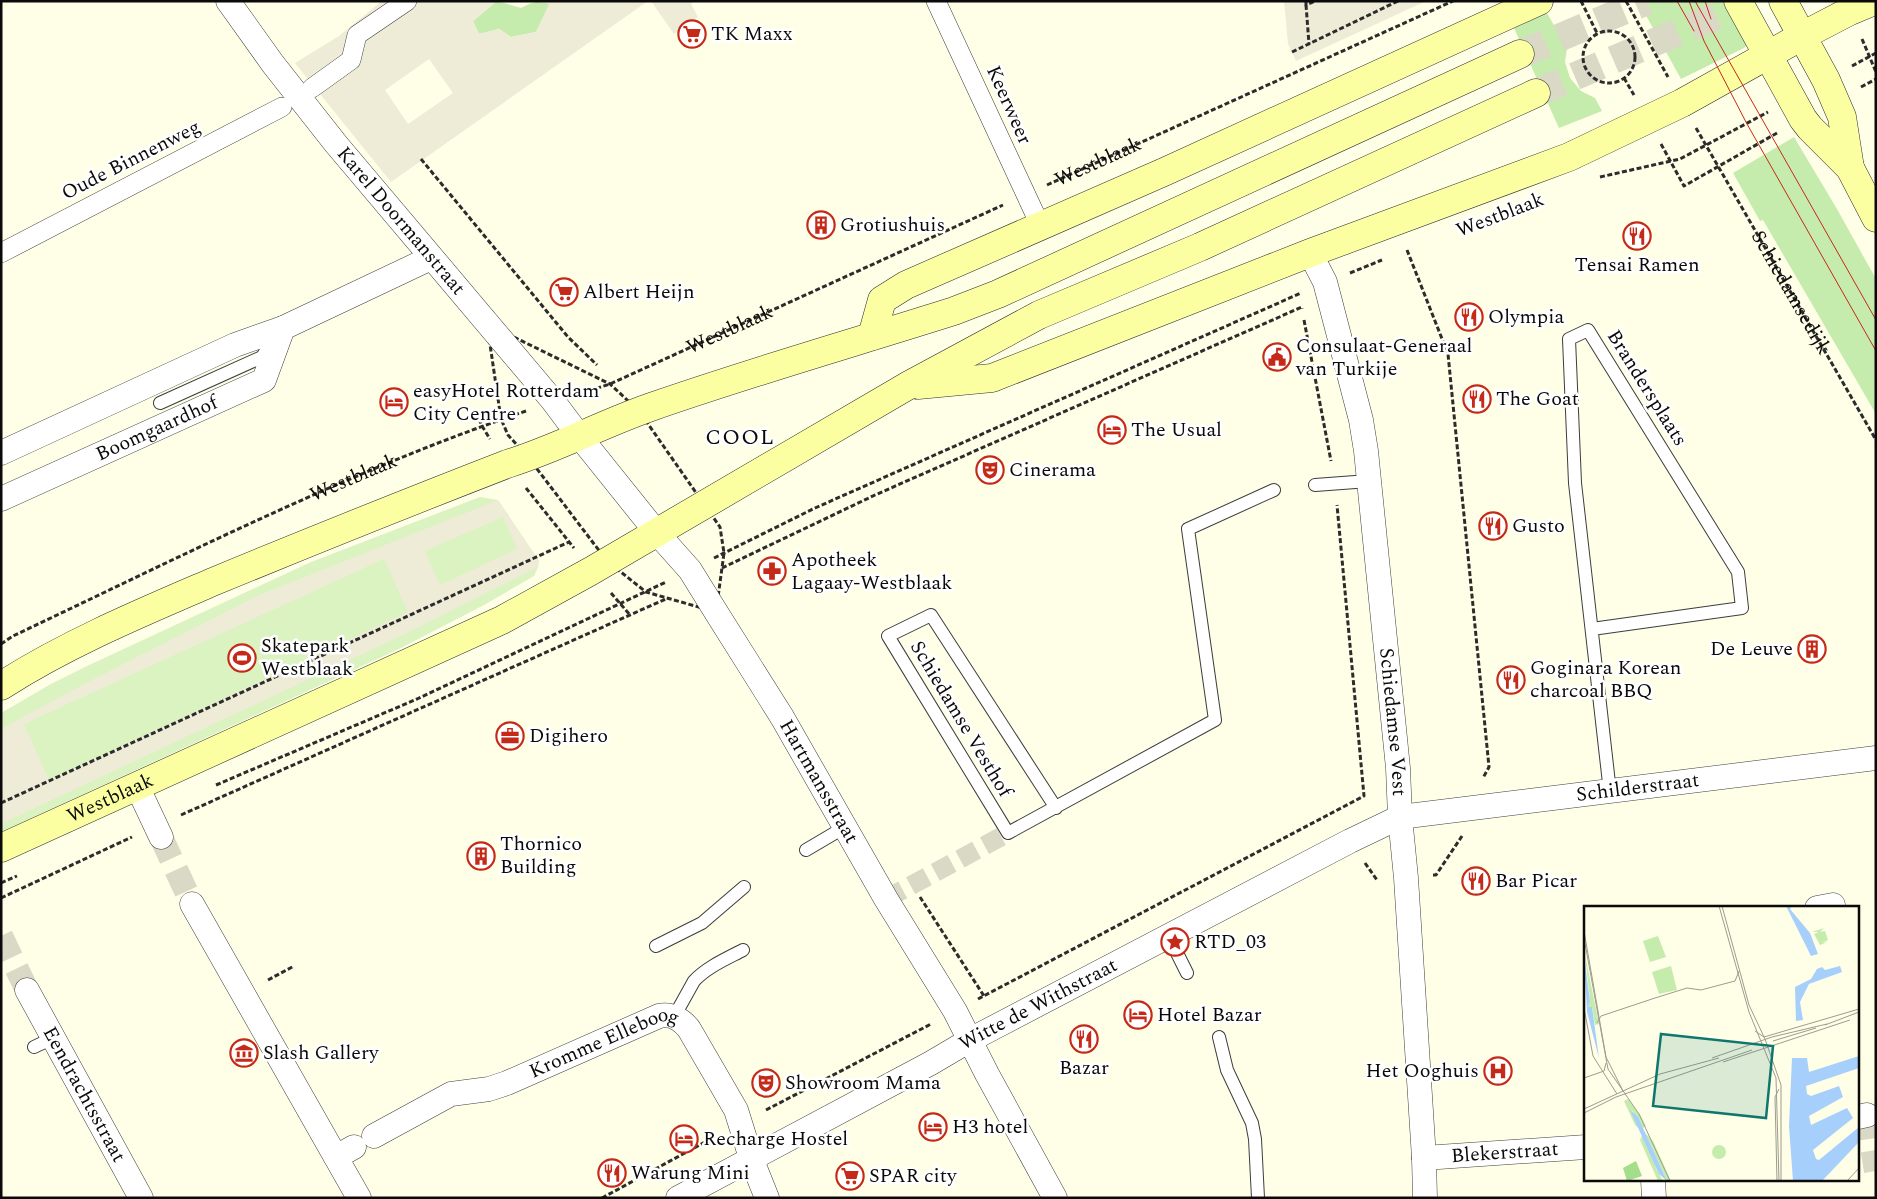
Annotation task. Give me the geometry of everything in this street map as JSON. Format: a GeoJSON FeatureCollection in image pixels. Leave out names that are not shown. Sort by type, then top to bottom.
{"type":"FeatureCollection","features":[{"type":"Feature","properties":{"kind":"main road","name":"Westblaak"},"geometry":{"type":"LineString","coordinates":[[872,336],[882,300],[906,285],[1041,227],[1539,1]]}},
{"type":"Feature","properties":{"kind":"main road"},"geometry":{"type":"LineString","coordinates":[[1738,1],[1802,119],[1850,168],[1876,218]]}},
{"type":"Feature","properties":{"kind":"main road"},"geometry":{"type":"LineString","coordinates":[[1783,1],[1842,117],[1850,168]]}},
{"type":"Feature","properties":{"kind":"main road","name":"Westblaak"},"geometry":{"type":"LineString","coordinates":[[909,386],[992,378],[1310,254],[1569,157],[1682,104],[1802,36],[1874,1]]}},
{"type":"Feature","properties":{"kind":"main road","name":"Westblaak"},"geometry":{"type":"LineString","coordinates":[[1,686],[52,657],[151,608],[518,460],[580,437],[639,411],[954,311],[998,294],[1520,54]]}},
{"type":"Feature","properties":{"kind":"main road","name":"Westblaak"},"geometry":{"type":"LineString","coordinates":[[1,848],[502,620],[704,506],[909,386],[1039,315],[1200,247],[1536,93]]}},
{"type":"Feature","properties":{"kind":"street","name":"Karel Doormanstraat"},"geometry":{"type":"LineString","coordinates":[[228,1],[273,64],[336,144],[554,401],[580,437],[657,532]]}},
{"type":"Feature","properties":{"kind":"street"},"geometry":{"type":"LineString","coordinates":[[312,88],[352,60],[357,35],[407,1]]}},
{"type":"Feature","properties":{"kind":"street","name":"Keerweer"},"geometry":{"type":"LineString","coordinates":[[936,1],[1041,227]]}},
{"type":"Feature","properties":{"kind":"street","name":"Oude Binnenweg"},"geometry":{"type":"LineString","coordinates":[[1,253],[282,107]]}},
{"type":"Feature","properties":{"kind":"street","name":"Schiedamse Vest"},"geometry":{"type":"LineString","coordinates":[[1310,254],[1325,282],[1361,420],[1369,481],[1398,768],[1424,1158],[1425,1198]]}},
{"type":"Feature","properties":{"kind":"street"},"geometry":{"type":"LineString","coordinates":[[1,453],[235,345],[283,328],[431,258]]}},
{"type":"Feature","properties":{"kind":"street","name":"Boomgaardhof"},"geometry":{"type":"LineString","coordinates":[[1,500],[264,380],[283,328]]}},
{"type":"Feature","properties":{"kind":"street","name":"Hartmansstraat"},"geometry":{"type":"LineString","coordinates":[[657,532],[690,570],[782,717],[886,899],[956,1011],[1054,1198]]}},
{"type":"Feature","properties":{"kind":"street","name":"Schilderstraat"},"geometry":{"type":"LineString","coordinates":[[1400,817],[1876,758]]}},
{"type":"Feature","properties":{"kind":"street"},"geometry":{"type":"LineString","coordinates":[[136,786],[159,832]]}},
{"type":"Feature","properties":{"kind":"street","name":"Witte de Withstraat"},"geometry":{"type":"LineString","coordinates":[[678,1198],[1168,935],[1400,817]]}},
{"type":"Feature","properties":{"kind":"street"},"geometry":{"type":"LineString","coordinates":[[192,904],[365,1137],[358,1198]]}},
{"type":"Feature","properties":{"kind":"street","name":"Eendrachtsstraat"},"geometry":{"type":"LineString","coordinates":[[27,990],[44,1043],[141,1198]]}},
{"type":"Feature","properties":{"kind":"street","name":"Kromme Elleboog"},"geometry":{"type":"LineString","coordinates":[[365,1137],[451,1094],[507,1083],[664,1015],[674,1017],[685,1024],[694,1036],[736,1110],[767,1198]]}},
{"type":"Feature","properties":{"kind":"street","name":"Blekerstraat"},"geometry":{"type":"LineString","coordinates":[[1424,1158],[1584,1148]]}},
{"type":"Feature","properties":{"kind":"street"},"geometry":{"type":"LineString","coordinates":[[1653,1182],[1654,1198]]}},
{"type":"Feature","properties":{"kind":"lane"},"geometry":{"type":"LineString","coordinates":[[160,403],[262,357],[283,328]]}},
{"type":"Feature","properties":{"kind":"lane","name":"Brandersplaats"},"geometry":{"type":"LineString","coordinates":[[1592,629],[1742,608],[1738,572],[1588,330],[1569,339],[1575,483],[1610,792]]}},
{"type":"Feature","properties":{"kind":"lane"},"geometry":{"type":"LineString","coordinates":[[1315,485],[1369,481]]}},
{"type":"Feature","properties":{"kind":"lane","name":"Schiedamse Vesthof"},"geometry":{"type":"LineString","coordinates":[[1056,808],[931,615],[888,636],[1008,833],[1056,808],[1215,720],[1188,529],[1274,490]]}},
{"type":"Feature","properties":{"kind":"lane"},"geometry":{"type":"LineString","coordinates":[[806,850],[845,827]]}},
{"type":"Feature","properties":{"kind":"lane"},"geometry":{"type":"LineString","coordinates":[[656,946],[702,922],[744,886]]}},
{"type":"Feature","properties":{"kind":"lane"},"geometry":{"type":"LineString","coordinates":[[1168,935],[1187,973]]}},
{"type":"Feature","properties":{"kind":"lane"},"geometry":{"type":"LineString","coordinates":[[674,1017],[698,976],[743,950]]}},
{"type":"Feature","properties":{"kind":"lane"},"geometry":{"type":"LineString","coordinates":[[1219,1037],[1227,1070],[1252,1123],[1255,1139],[1258,1198]]}},
{"type":"Feature","properties":{"kind":"path"},"geometry":{"type":"LineString","coordinates":[[1309,44],[1306,3],[1315,1]]}},
{"type":"Feature","properties":{"kind":"path"},"geometry":{"type":"LineString","coordinates":[[1292,52],[1398,1]]}},
{"type":"Feature","properties":{"kind":"path","name":"Westblaak"},"geometry":{"type":"LineString","coordinates":[[1,644],[13,636],[210,543],[376,468],[501,419],[610,384],[1453,1]]}},
{"type":"Feature","properties":{"kind":"path"},"geometry":{"type":"LineString","coordinates":[[1581,1],[1597,33]]}},
{"type":"Feature","properties":{"kind":"path","name":"Schiedamsedijk"},"geometry":{"type":"LineString","coordinates":[[1626,1],[1682,104],[1876,440]]}},
{"type":"Feature","properties":{"kind":"path"},"geometry":{"type":"LineString","coordinates":[[1614,31],[1622,34],[1634,47],[1636,56],[1630,72],[1616,82],[1600,81],[1592,77],[1587,70],[1583,54],[1590,39],[1597,33],[1614,31]]}},
{"type":"Feature","properties":{"kind":"path"},"geometry":{"type":"LineString","coordinates":[[1876,53],[1869,56],[1876,72]]}},
{"type":"Feature","properties":{"kind":"path"},"geometry":{"type":"LineString","coordinates":[[1624,78],[1684,186],[1802,119]]}},
{"type":"Feature","properties":{"kind":"path"},"geometry":{"type":"LineString","coordinates":[[1835,101],[1876,79]]}},
{"type":"Feature","properties":{"kind":"path"},"geometry":{"type":"LineString","coordinates":[[1596,179],[1680,159],[1706,146]]}},
{"type":"Feature","properties":{"kind":"path"},"geometry":{"type":"LineString","coordinates":[[421,160],[568,336],[597,365]]}},
{"type":"Feature","properties":{"kind":"path"},"geometry":{"type":"LineString","coordinates":[[1398,254],[1416,247]]}},
{"type":"Feature","properties":{"kind":"path"},"geometry":{"type":"LineString","coordinates":[[1333,813],[1377,880],[1436,874],[1462,836],[1464,809],[1490,767],[1448,354],[1407,250]]}},
{"type":"Feature","properties":{"kind":"path"},"geometry":{"type":"LineString","coordinates":[[610,384],[639,411],[720,527],[724,553],[824,504],[1325,282],[1389,258]]}},
{"type":"Feature","properties":{"kind":"path"},"geometry":{"type":"LineString","coordinates":[[1,898],[159,832],[699,584],[722,568],[875,495],[1302,307],[1335,484],[1364,796],[740,1123],[602,1198]]}},
{"type":"Feature","properties":{"kind":"path"},"geometry":{"type":"LineString","coordinates":[[476,412],[482,426],[518,460],[599,566],[630,615]]}},
{"type":"Feature","properties":{"kind":"path"},"geometry":{"type":"LineString","coordinates":[[212,787],[417,699],[646,592],[599,566],[570,542],[518,460],[501,419]]}},
{"type":"Feature","properties":{"kind":"path"},"geometry":{"type":"LineString","coordinates":[[1,803],[570,542]]}},
{"type":"Feature","properties":{"kind":"path"},"geometry":{"type":"LineString","coordinates":[[722,568],[727,576]]}},
{"type":"Feature","properties":{"kind":"path"},"geometry":{"type":"LineString","coordinates":[[1,883],[19,875]]}},
{"type":"Feature","properties":{"kind":"path"},"geometry":{"type":"LineString","coordinates":[[918,894],[984,996]]}},
{"type":"Feature","properties":{"kind":"path"},"geometry":{"type":"LineString","coordinates":[[262,983],[294,966]]}},
{"type":"Feature","properties":{"kind":"green space"},"geometry":{"type":"Polygon","coordinates":[[[497,1],[521,8],[535,2],[550,4],[536,32],[511,37],[499,29],[479,34],[473,21],[497,1]]]}},
{"type":"Feature","properties":{"kind":"green space"},"geometry":{"type":"Polygon","coordinates":[[[1638,1],[1730,1],[1747,45],[1681,79],[1638,1]]]}},
{"type":"Feature","properties":{"kind":"green space"},"geometry":{"type":"Polygon","coordinates":[[[1547,13],[1567,48],[1565,62],[1570,78],[1581,91],[1595,98],[1602,111],[1559,128],[1514,28],[1547,13]]]}},
{"type":"Feature","properties":{"kind":"green space"},"geometry":{"type":"Polygon","coordinates":[[[1794,137],[1876,279],[1876,414],[1763,220],[1760,221],[1733,173],[1794,137]]]}},
{"type":"Feature","properties":{"kind":"green space","name":"Skatepark Westblaak"},"geometry":{"type":"Polygon","coordinates":[[[480,497],[498,500],[539,561],[534,576],[484,605],[399,649],[1,832],[1,713],[87,666],[311,562],[480,497]]]}},
{"type":"Feature","properties":{"kind":"shaded area"},"geometry":{"type":"Polygon","coordinates":[[[382,1],[497,1],[473,21],[479,34],[499,29],[511,37],[536,32],[549,4],[542,1],[648,1],[391,182],[295,63],[339,36],[382,1]],[[429,59],[385,90],[408,124],[453,93],[429,59]]]}},
{"type":"Feature","properties":{"kind":"shaded area"},"geometry":{"type":"Polygon","coordinates":[[[651,1],[694,1],[691,4],[698,17],[674,34],[651,1]]]}},
{"type":"Feature","properties":{"kind":"shaded area"},"geometry":{"type":"Polygon","coordinates":[[[1284,1],[1426,1],[1296,61],[1288,44],[1284,1]]]}},
{"type":"Feature","properties":{"kind":"shaded area"},"geometry":{"type":"Polygon","coordinates":[[[498,500],[539,561],[538,567],[405,634],[1,824],[1,729],[86,683],[257,596],[498,500]],[[503,517],[425,551],[440,585],[517,549],[503,517]],[[384,559],[24,724],[49,780],[408,612],[384,559]]]}},
{"type":"Feature","properties":{"kind":"tunnel"},"geometry":{"type":"LineString","coordinates":[[1520,54],[1647,1]]}},
{"type":"Feature","properties":{"kind":"tunnel"},"geometry":{"type":"LineString","coordinates":[[1536,93],[1751,1]]}},
{"type":"Feature","properties":{"kind":"tunnel"},"geometry":{"type":"LineString","coordinates":[[886,899],[1008,833]]}},
{"type":"Feature","properties":{"kind":"tunnel"},"geometry":{"type":"LineString","coordinates":[[161,837],[192,904]]}},
{"type":"Feature","properties":{"kind":"tunnel"},"geometry":{"type":"LineString","coordinates":[[1,936],[27,990]]}},
{"type":"Feature","properties":{"kind":"tunnel"},"geometry":{"type":"LineString","coordinates":[[1867,1115],[1876,1171]]}},
{"type":"Feature","properties":{"kind":"tram line"},"geometry":{"type":"LineString","coordinates":[[1677,1],[1694,31]]}},
{"type":"Feature","properties":{"kind":"tram line"},"geometry":{"type":"LineString","coordinates":[[1689,1],[1704,41],[1747,124],[1876,351]]}},
{"type":"Feature","properties":{"kind":"tram line"},"geometry":{"type":"LineString","coordinates":[[1695,1],[1876,320]]}},
{"type":"Feature","properties":{"kind":"tram line"},"geometry":{"type":"LineString","coordinates":[[1705,1],[1711,19]]}},
{"type":"Feature","properties":{"kind":"place","name":"TK Maxx"},"geometry":{"type":"Point","coordinates":[692,34]}},
{"type":"Feature","properties":{"kind":"place","name":"Grotiushuis"},"geometry":{"type":"Point","coordinates":[821,225]}},
{"type":"Feature","properties":{"kind":"place","name":"Tensai Ramen"},"geometry":{"type":"Point","coordinates":[1637,236]}},
{"type":"Feature","properties":{"kind":"place","name":"Albert Heijn"},"geometry":{"type":"Point","coordinates":[564,292]}},
{"type":"Feature","properties":{"kind":"place","name":"Olympia"},"geometry":{"type":"Point","coordinates":[1469,317]}},
{"type":"Feature","properties":{"kind":"place","name":"Consulaat-Generaal van Turkije"},"geometry":{"type":"Point","coordinates":[1277,357]}},
{"type":"Feature","properties":{"kind":"place","name":"The Goat"},"geometry":{"type":"Point","coordinates":[1477,399]}},
{"type":"Feature","properties":{"kind":"place","name":"easyHotel Rotterdam City Centre"},"geometry":{"type":"Point","coordinates":[394,402]}},
{"type":"Feature","properties":{"kind":"place","name":"The Usual"},"geometry":{"type":"Point","coordinates":[1112,430]}},
{"type":"Feature","properties":{"kind":"place","name":"Cinerama"},"geometry":{"type":"Point","coordinates":[990,470]}},
{"type":"Feature","properties":{"kind":"place","name":"Gusto"},"geometry":{"type":"Point","coordinates":[1493,526]}},
{"type":"Feature","properties":{"kind":"place","name":"Apotheek Lagaay-Westblaak"},"geometry":{"type":"Point","coordinates":[772,571]}},
{"type":"Feature","properties":{"kind":"place","name":"De Leuve"},"geometry":{"type":"Point","coordinates":[1812,649]}},
{"type":"Feature","properties":{"kind":"place","name":"Skatepark Westblaak"},"geometry":{"type":"Point","coordinates":[242,658]}},
{"type":"Feature","properties":{"kind":"place","name":"Goginara Korean charcoal BBQ"},"geometry":{"type":"Point","coordinates":[1511,680]}},
{"type":"Feature","properties":{"kind":"place","name":"Digihero"},"geometry":{"type":"Point","coordinates":[510,736]}},
{"type":"Feature","properties":{"kind":"place","name":"Thornico Building"},"geometry":{"type":"Point","coordinates":[481,856]}},
{"type":"Feature","properties":{"kind":"place","name":"Bar Picar"},"geometry":{"type":"Point","coordinates":[1476,881]}},
{"type":"Feature","properties":{"kind":"place","name":"RTD_03"},"geometry":{"type":"Point","coordinates":[1175,942]}},
{"type":"Feature","properties":{"kind":"place","name":"Hotel Bazar"},"geometry":{"type":"Point","coordinates":[1138,1015]}},
{"type":"Feature","properties":{"kind":"place","name":"Bazar"},"geometry":{"type":"Point","coordinates":[1084,1039]}},
{"type":"Feature","properties":{"kind":"place","name":"Slash Gallery"},"geometry":{"type":"Point","coordinates":[244,1053]}},
{"type":"Feature","properties":{"kind":"place","name":"Het Ooghuis"},"geometry":{"type":"Point","coordinates":[1498,1071]}},
{"type":"Feature","properties":{"kind":"place","name":"Showroom Mama"},"geometry":{"type":"Point","coordinates":[766,1083]}},
{"type":"Feature","properties":{"kind":"place","name":"H3 hotel"},"geometry":{"type":"Point","coordinates":[933,1127]}},
{"type":"Feature","properties":{"kind":"place","name":"Recharge Hostel"},"geometry":{"type":"Point","coordinates":[684,1139]}},
{"type":"Feature","properties":{"kind":"place","name":"Warung Mini"},"geometry":{"type":"Point","coordinates":[612,1173]}},
{"type":"Feature","properties":{"kind":"place","name":"SPAR city"},"geometry":{"type":"Point","coordinates":[850,1176]}},
{"type":"Feature","properties":{"kind":"district","name":"COOL"},"geometry":{"type":"Point","coordinates":[740,437]}}]}
